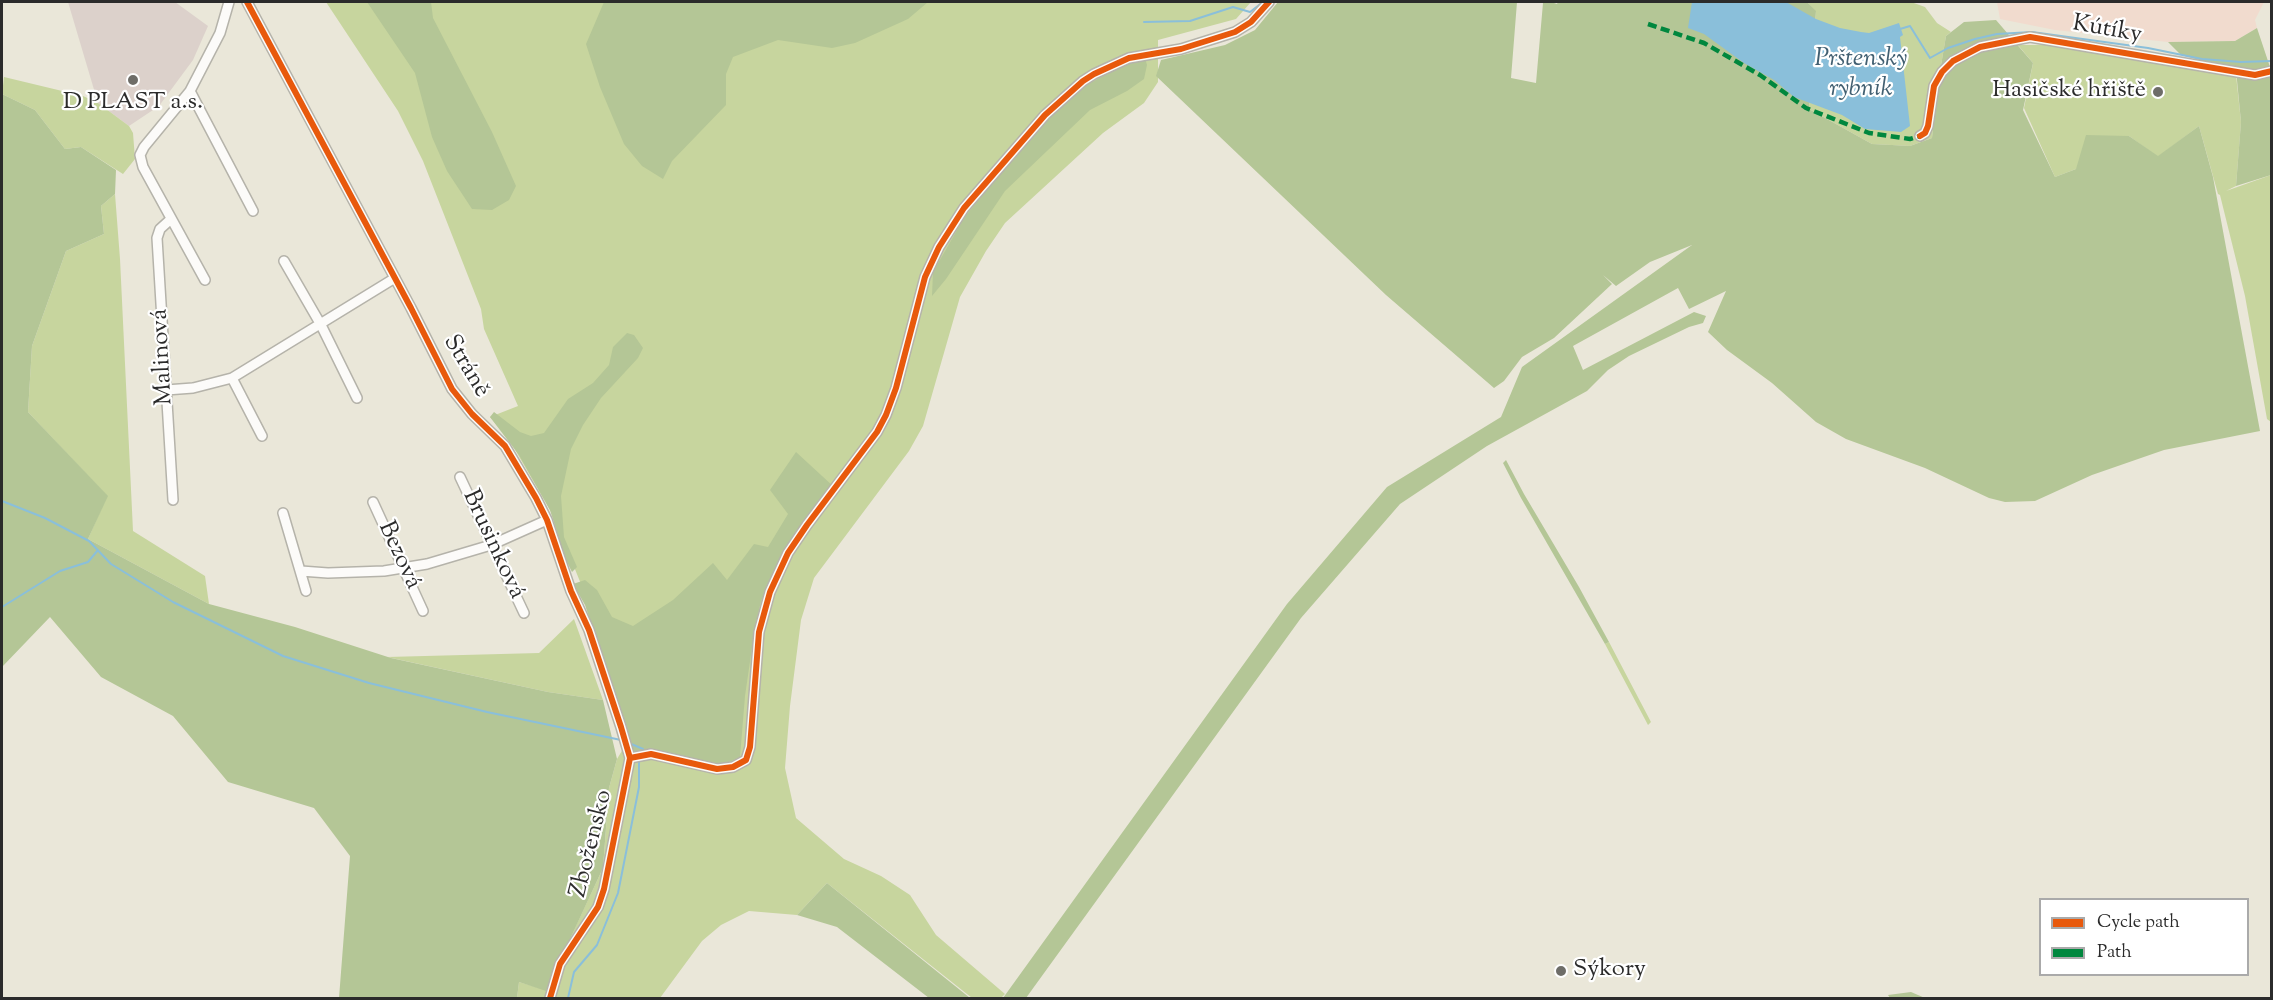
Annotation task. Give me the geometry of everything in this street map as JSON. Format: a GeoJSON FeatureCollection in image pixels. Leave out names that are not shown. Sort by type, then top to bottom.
{"type":"FeatureCollection","features":[{"type":"Feature","properties":{"kind":"street"},"geometry":{"type":"LineString","coordinates":[[205,280],[143,167],[140,156],[190,91],[220,33],[229,2]]}},
{"type":"Feature","properties":{"kind":"street","name":"Stráně"},"geometry":{"type":"LineString","coordinates":[[247,2],[452,389],[472,414],[505,446],[525,477],[547,520],[571,591],[589,630],[630,758]]}},
{"type":"Feature","properties":{"kind":"street"},"geometry":{"type":"LineString","coordinates":[[630,758],[651,754],[717,769],[733,768],[746,760],[750,747],[759,632],[770,591],[800,534],[877,432],[886,415],[896,388],[925,277],[939,247],[964,208],[1045,115],[1088,78],[1129,58],[1180,48],[1236,32],[1251,22],[1266,5]]}},
{"type":"Feature","properties":{"kind":"street","name":"Kútíky"},"geometry":{"type":"LineString","coordinates":[[1920,136],[1925,133],[1928,126],[1934,86],[1942,72],[1953,61],[1980,47],[2024,38],[2064,42],[2255,75],[2271,71]]}},
{"type":"Feature","properties":{"kind":"street"},"geometry":{"type":"LineString","coordinates":[[190,91],[253,211]]}},
{"type":"Feature","properties":{"kind":"street","name":"Malinová"},"geometry":{"type":"LineString","coordinates":[[171,219],[160,229],[157,238],[173,500]]}},
{"type":"Feature","properties":{"kind":"street"},"geometry":{"type":"LineString","coordinates":[[284,261],[321,325],[357,398]]}},
{"type":"Feature","properties":{"kind":"street"},"geometry":{"type":"LineString","coordinates":[[166,390],[194,388],[232,378],[395,278]]}},
{"type":"Feature","properties":{"kind":"street"},"geometry":{"type":"LineString","coordinates":[[232,378],[262,436]]}},
{"type":"Feature","properties":{"kind":"street","name":"Brusinková"},"geometry":{"type":"LineString","coordinates":[[460,477],[524,613]]}},
{"type":"Feature","properties":{"kind":"street","name":"Bezová"},"geometry":{"type":"LineString","coordinates":[[372,502],[423,610]]}},
{"type":"Feature","properties":{"kind":"street"},"geometry":{"type":"LineString","coordinates":[[283,513],[306,591]]}},
{"type":"Feature","properties":{"kind":"street"},"geometry":{"type":"LineString","coordinates":[[301,571],[339,573],[403,568],[492,545],[547,520]]}},
{"type":"Feature","properties":{"kind":"street","name":"Zbožensko"},"geometry":{"type":"LineString","coordinates":[[550,999],[560,964],[566,952],[598,907],[611,863],[630,758]]}},
{"type":"Feature","properties":{"kind":"shaded area"},"geometry":{"type":"Polygon","coordinates":[[[68,2],[175,2],[208,26],[193,60],[159,106],[129,126],[98,103],[68,2]]]}},
{"type":"Feature","properties":{"kind":"shaded area"},"geometry":{"type":"Polygon","coordinates":[[[1997,2],[2264,2],[2255,20],[2257,28],[2235,41],[2168,42],[2055,30],[2000,19],[1997,2]]]}},
{"type":"Feature","properties":{"kind":"green space"},"geometry":{"type":"Polygon","coordinates":[[[326,2],[1251,2],[1236,19],[1158,40],[1158,82],[1144,103],[1103,133],[1005,223],[960,297],[923,426],[909,451],[814,578],[801,620],[785,768],[796,818],[844,859],[881,876],[910,895],[936,935],[1005,994],[1001,998],[972,998],[827,883],[797,915],[749,911],[721,925],[702,941],[660,998],[517,998],[519,982],[546,990],[603,868],[609,788],[617,759],[632,734],[587,599],[554,517],[510,441],[490,417],[518,406],[484,329],[481,309],[423,161],[398,111],[326,2]]]}},
{"type":"Feature","properties":{"kind":"green space"},"geometry":{"type":"Polygon","coordinates":[[[367,2],[431,2],[433,18],[492,132],[516,186],[509,200],[492,210],[472,209],[447,171],[432,137],[415,73],[367,2]]]}},
{"type":"Feature","properties":{"kind":"green space"},"geometry":{"type":"Polygon","coordinates":[[[604,2],[928,2],[908,19],[855,43],[832,48],[778,40],[733,57],[726,74],[726,105],[672,161],[663,179],[642,166],[624,144],[600,87],[586,44],[604,2]]]}},
{"type":"Feature","properties":{"kind":"green space"},"geometry":{"type":"Polygon","coordinates":[[[1278,2],[1517,2],[1511,78],[1536,83],[1543,3],[1533,2],[1557,2],[1554,3],[1557,4],[1558,2],[1807,2],[1816,11],[1809,109],[1872,144],[1910,146],[1932,138],[1946,36],[1964,22],[1996,20],[2033,63],[2023,110],[2055,177],[2076,169],[2086,135],[2129,136],[2158,156],[2199,126],[2213,177],[2260,431],[2164,450],[2092,475],[2035,501],[2005,502],[1989,498],[1925,468],[1846,439],[1816,422],[1708,332],[1726,291],[1689,309],[1678,288],[1573,346],[1583,370],[1694,312],[1706,316],[1703,323],[1689,327],[1629,356],[1608,370],[1587,391],[1487,446],[1400,504],[1301,618],[1026,998],[1003,998],[1287,604],[1387,487],[1501,417],[1522,367],[1692,245],[1650,262],[1616,286],[1603,275],[1612,284],[1554,338],[1522,357],[1504,381],[1494,388],[1386,295],[1156,76],[1161,60],[1225,45],[1255,30],[1278,2]]]}},
{"type":"Feature","properties":{"kind":"green space"},"geometry":{"type":"Polygon","coordinates":[[[1807,2],[1911,2],[1925,7],[1937,23],[1951,32],[1946,36],[1932,138],[1910,146],[1872,144],[1809,109],[1816,12],[1807,2]]]}},
{"type":"Feature","properties":{"kind":"green space"},"geometry":{"type":"Polygon","coordinates":[[[2257,28],[2271,70],[2271,175],[2236,186],[2241,122],[2236,70],[2181,55],[2168,42],[2235,41],[2257,28]]]}},
{"type":"Feature","properties":{"kind":"green space"},"geometry":{"type":"Polygon","coordinates":[[[2018,45],[2047,45],[2236,75],[2241,122],[2236,186],[2226,191],[2271,175],[2271,422],[2267,419],[2245,296],[2220,195],[2199,126],[2158,157],[2129,136],[2076,169],[2055,177],[2024,108],[2033,63],[2018,45]]]}},
{"type":"Feature","properties":{"kind":"green space"},"geometry":{"type":"Polygon","coordinates":[[[1145,58],[1147,65],[1144,79],[1127,91],[1090,110],[1005,191],[932,296],[933,272],[964,218],[1024,143],[1083,87],[1127,63],[1145,58]]]}},
{"type":"Feature","properties":{"kind":"green space"},"geometry":{"type":"Polygon","coordinates":[[[4,77],[83,96],[98,103],[129,126],[133,133],[135,159],[123,174],[81,147],[65,149],[35,110],[2,94],[4,77]]]}},
{"type":"Feature","properties":{"kind":"green space"},"geometry":{"type":"Polygon","coordinates":[[[2,94],[35,110],[65,149],[81,147],[116,170],[115,194],[101,206],[104,234],[66,251],[32,346],[28,412],[108,496],[88,539],[209,604],[295,627],[391,658],[548,692],[603,700],[617,759],[609,788],[603,868],[546,991],[519,982],[517,998],[339,998],[350,856],[314,808],[228,782],[173,716],[101,677],[50,617],[2,667],[2,94]]]}},
{"type":"Feature","properties":{"kind":"green space"},"geometry":{"type":"Polygon","coordinates":[[[115,194],[133,531],[205,576],[209,604],[88,539],[107,496],[28,412],[32,346],[66,251],[104,234],[101,206],[115,194]]]}},
{"type":"Feature","properties":{"kind":"green space"},"geometry":{"type":"Polygon","coordinates":[[[627,333],[634,335],[643,348],[638,358],[601,398],[583,425],[571,449],[561,496],[564,537],[577,567],[572,572],[565,558],[550,510],[519,455],[490,417],[494,412],[520,432],[531,436],[544,433],[568,399],[593,383],[609,365],[613,347],[627,333]]]}},
{"type":"Feature","properties":{"kind":"green space"},"geometry":{"type":"Polygon","coordinates":[[[796,452],[834,487],[788,544],[761,601],[745,696],[740,757],[723,765],[653,749],[634,752],[585,605],[573,584],[585,580],[597,590],[612,617],[633,626],[673,600],[713,563],[727,580],[754,544],[768,547],[788,514],[770,490],[796,452]]]}},
{"type":"Feature","properties":{"kind":"green space"},"geometry":{"type":"Polygon","coordinates":[[[1506,460],[1609,642],[1605,644],[1521,498],[1503,463],[1506,460]]]}},
{"type":"Feature","properties":{"kind":"green space"},"geometry":{"type":"Polygon","coordinates":[[[574,619],[603,700],[548,692],[387,657],[539,653],[574,619]]]}},
{"type":"Feature","properties":{"kind":"green space"},"geometry":{"type":"Polygon","coordinates":[[[1609,642],[1651,722],[1648,725],[1605,644],[1609,642]]]}},
{"type":"Feature","properties":{"kind":"green space"},"geometry":{"type":"Polygon","coordinates":[[[827,883],[970,998],[929,998],[837,927],[797,915],[827,883]]]}},
{"type":"Feature","properties":{"kind":"green space"},"geometry":{"type":"Polygon","coordinates":[[[1911,992],[1925,998],[1890,998],[1888,995],[1911,992]]]}},
{"type":"Feature","properties":{"kind":"water","name":"Prštenský rybník"},"geometry":{"type":"Polygon","coordinates":[[[1692,2],[1786,2],[1816,19],[1840,28],[1869,33],[1899,23],[1903,35],[1900,37],[1910,126],[1901,132],[1865,129],[1842,115],[1794,97],[1774,80],[1744,63],[1704,34],[1688,28],[1692,2]]]}},
{"type":"Feature","properties":{"kind":"waterway"},"geometry":{"type":"LineString","coordinates":[[1144,22],[1190,21],[1233,7],[1250,12],[1263,2]]}},
{"type":"Feature","properties":{"kind":"waterway"},"geometry":{"type":"LineString","coordinates":[[1900,29],[1910,26],[1930,58],[1948,48],[1975,39],[1997,34],[2032,32],[2148,48],[2202,59],[2241,62],[2272,61]]}},
{"type":"Feature","properties":{"kind":"waterway"},"geometry":{"type":"LineString","coordinates":[[2,501],[45,518],[89,541],[111,564],[173,602],[283,656],[369,683],[487,712],[621,740]]}},
{"type":"Feature","properties":{"kind":"waterway"},"geometry":{"type":"LineString","coordinates":[[2,607],[60,571],[88,562],[98,550]]}},
{"type":"Feature","properties":{"kind":"waterway"},"geometry":{"type":"LineString","coordinates":[[629,743],[643,749]]}},
{"type":"Feature","properties":{"kind":"waterway"},"geometry":{"type":"LineString","coordinates":[[568,998],[574,972],[597,945],[618,893],[639,787],[639,761]]}},
{"type":"Feature","properties":{"kind":"marked path"},"geometry":{"type":"LineString","coordinates":[[1648,24],[1704,43],[1760,75],[1806,108],[1869,133],[1910,139],[1920,136]]}},
{"type":"Feature","properties":{"kind":"cycle path"},"geometry":{"type":"LineString","coordinates":[[247,2],[452,389],[472,414],[505,446],[536,498],[547,520],[571,591],[589,630],[621,727],[630,758],[604,889],[598,907],[560,964],[550,998]]}},
{"type":"Feature","properties":{"kind":"cycle path"},"geometry":{"type":"LineString","coordinates":[[630,758],[651,754],[717,769],[733,767],[746,760],[750,747],[759,632],[770,592],[788,553],[877,432],[886,415],[896,388],[925,277],[939,247],[964,208],[1045,115],[1083,81],[1129,58],[1181,49],[1235,32],[1251,22],[1269,2]]}},
{"type":"Feature","properties":{"kind":"cycle path"},"geometry":{"type":"LineString","coordinates":[[1920,136],[1925,133],[1928,126],[1934,86],[1942,72],[1953,61],[1980,47],[2030,37],[2255,75],[2272,71]]}},
{"type":"Feature","properties":{"kind":"place","name":"D PLAST a.s."},"geometry":{"type":"Point","coordinates":[133,80]}},
{"type":"Feature","properties":{"kind":"place","name":"Hasičské hřiště"},"geometry":{"type":"Point","coordinates":[2158,92]}},
{"type":"Feature","properties":{"kind":"place","name":"Sýkory"},"geometry":{"type":"Point","coordinates":[1561,971]}}]}
